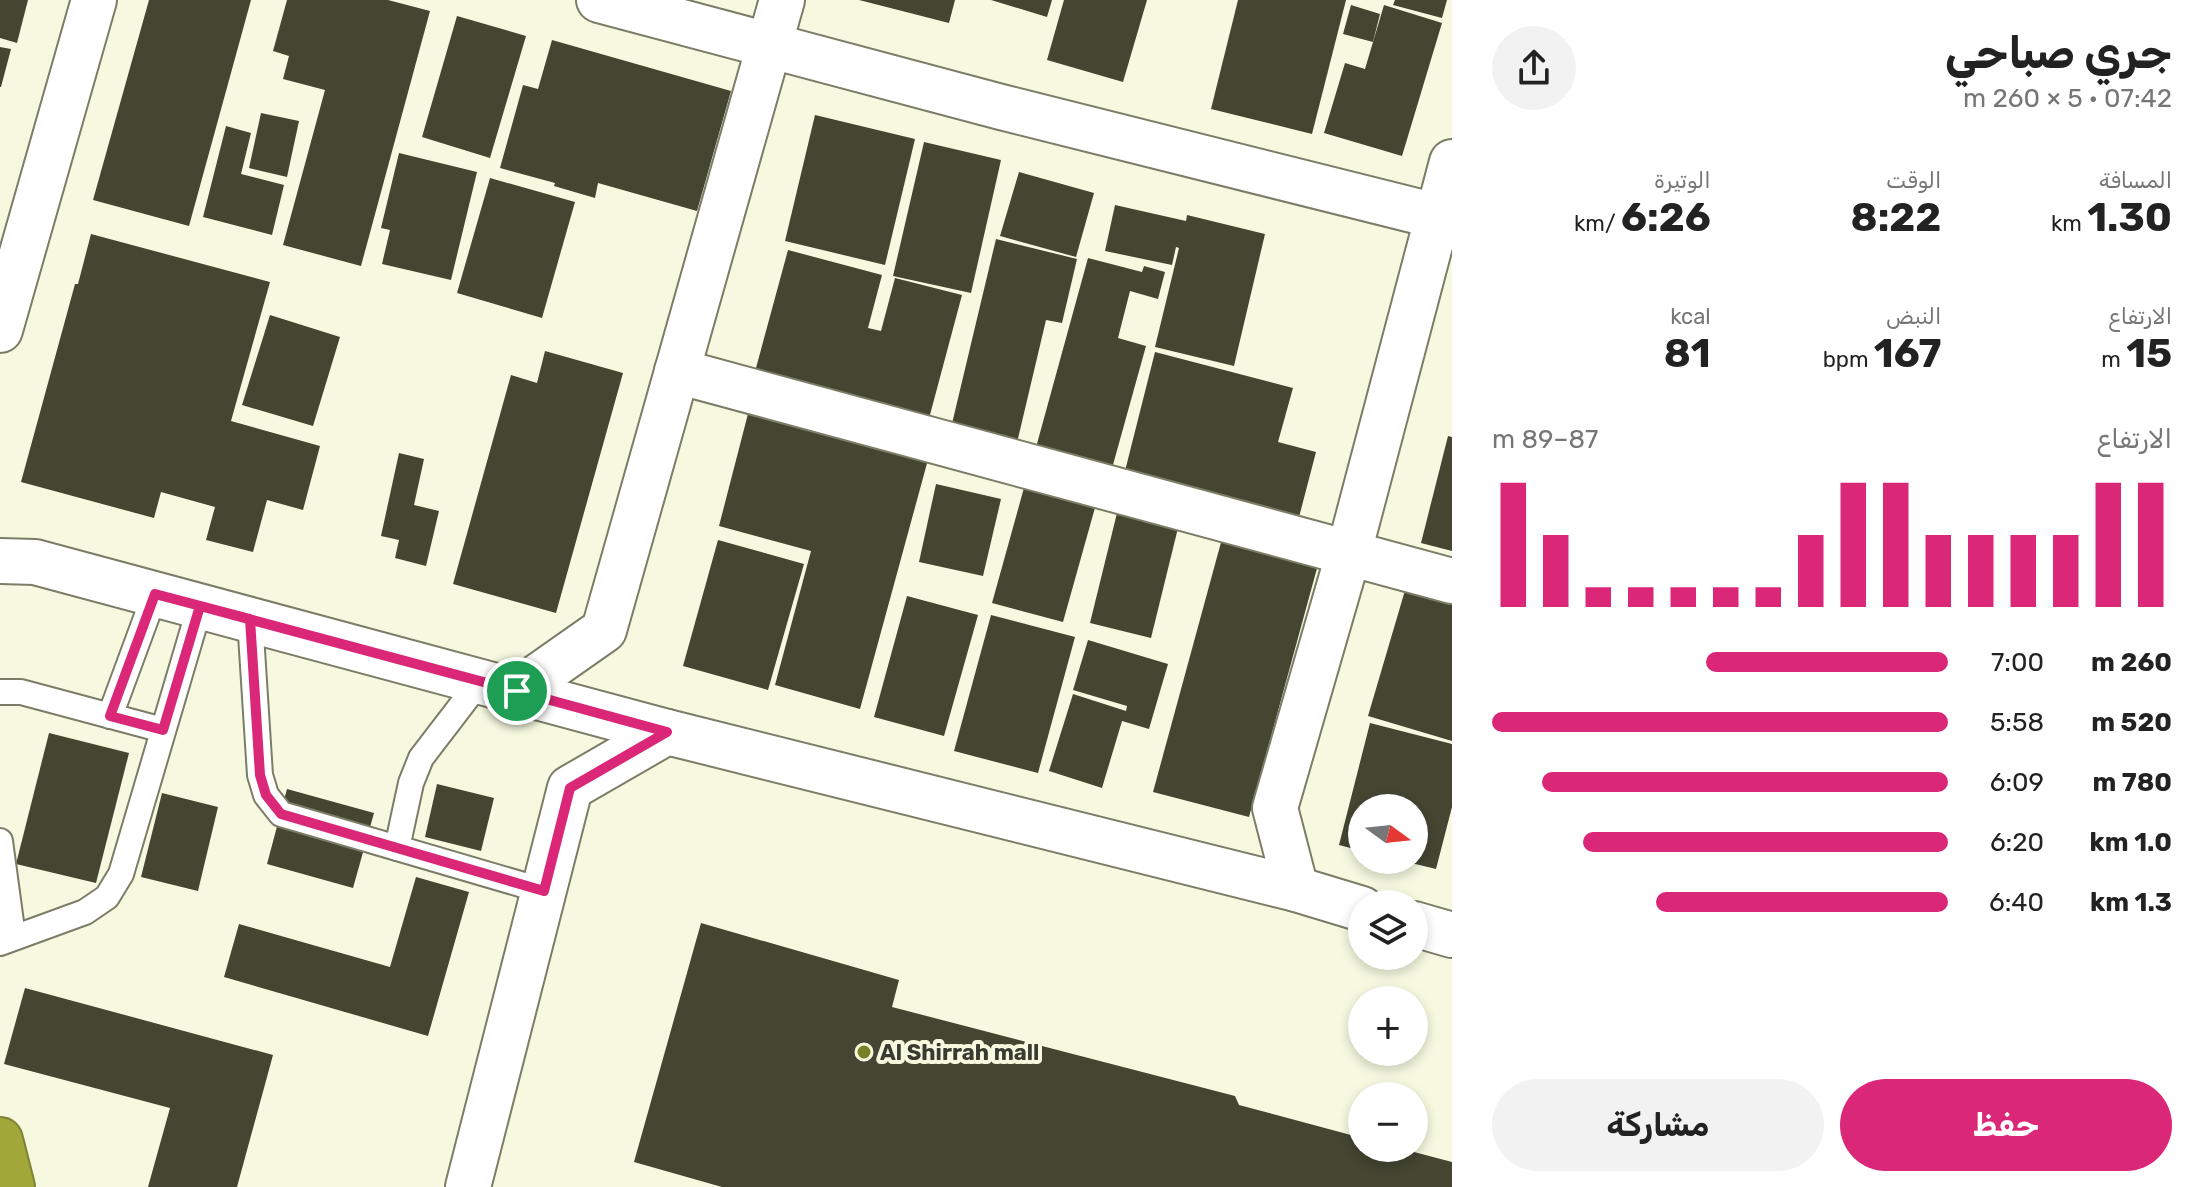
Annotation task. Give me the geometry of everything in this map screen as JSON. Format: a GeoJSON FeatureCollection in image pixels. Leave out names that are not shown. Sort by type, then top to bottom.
{"type":"FeatureCollection","features":[{"type":"Feature","properties":{"kind":"highway"},"geometry":{"type":"LineString","coordinates":[[0,1140],[12,1187]]}},
{"type":"Feature","properties":{"kind":"street"},"geometry":{"type":"LineString","coordinates":[[0,330],[94,0]]}},
{"type":"Feature","properties":{"kind":"street"},"geometry":{"type":"LineString","coordinates":[[599,0],[1001,107],[1445,218]]}},
{"type":"Feature","properties":{"kind":"street"},"geometry":{"type":"LineString","coordinates":[[499,686],[604,630],[782,0]]}},
{"type":"Feature","properties":{"kind":"street"},"geometry":{"type":"LineString","coordinates":[[1296,889],[1275,808],[1445,218],[1452,162]]}},
{"type":"Feature","properties":{"kind":"street"},"geometry":{"type":"LineString","coordinates":[[677,371],[1452,581]]}},
{"type":"Feature","properties":{"kind":"street"},"geometry":{"type":"LineString","coordinates":[[0,561],[35,562],[667,732],[1296,889],[1348,905]]}},
{"type":"Feature","properties":{"kind":"street"},"geometry":{"type":"LineString","coordinates":[[468,1187],[570,788],[667,732]]}},
{"type":"Feature","properties":{"kind":"street"},"geometry":{"type":"LineString","coordinates":[[1428,928],[1452,935]]}},
{"type":"Feature","properties":{"kind":"lane"},"geometry":{"type":"LineString","coordinates":[[110,716],[155,594]]}},
{"type":"Feature","properties":{"kind":"lane"},"geometry":{"type":"LineString","coordinates":[[0,841],[6,940],[85,912],[107,897],[121,874],[200,606]]}},
{"type":"Feature","properties":{"kind":"lane"},"geometry":{"type":"LineString","coordinates":[[250,619],[260,775],[266,795],[281,814],[544,891]]}},
{"type":"Feature","properties":{"kind":"lane"},"geometry":{"type":"LineString","coordinates":[[397,848],[411,783],[421,758],[499,686]]}},
{"type":"Feature","properties":{"kind":"lane"},"geometry":{"type":"LineString","coordinates":[[0,692],[21,692],[163,730]]}},
{"type":"Feature","properties":{"kind":"building"},"geometry":{"type":"Polygon","coordinates":[[[0,0],[28,0],[17,43],[0,38],[0,0]]]}},
{"type":"Feature","properties":{"kind":"building"},"geometry":{"type":"Polygon","coordinates":[[[149,0],[251,0],[189,226],[93,200],[149,0]]]}},
{"type":"Feature","properties":{"kind":"building"},"geometry":{"type":"Polygon","coordinates":[[[287,0],[388,0],[430,11],[361,266],[283,245],[325,90],[283,79],[289,56],[273,51],[287,0]]]}},
{"type":"Feature","properties":{"kind":"building"},"geometry":{"type":"Polygon","coordinates":[[[859,0],[955,0],[949,23],[859,0]]]}},
{"type":"Feature","properties":{"kind":"building"},"geometry":{"type":"Polygon","coordinates":[[[991,0],[1052,0],[1047,17],[991,0]]]}},
{"type":"Feature","properties":{"kind":"building"},"geometry":{"type":"Polygon","coordinates":[[[1064,0],[1147,0],[1123,82],[1047,60],[1064,0]]]}},
{"type":"Feature","properties":{"kind":"building"},"geometry":{"type":"Polygon","coordinates":[[[1238,0],[1346,0],[1312,134],[1211,109],[1238,0]]]}},
{"type":"Feature","properties":{"kind":"building"},"geometry":{"type":"Polygon","coordinates":[[[1395,0],[1447,0],[1442,18],[1393,5],[1395,0]]]}},
{"type":"Feature","properties":{"kind":"building"},"geometry":{"type":"Polygon","coordinates":[[[1351,5],[1380,14],[1373,42],[1343,34],[1351,5]]]}},
{"type":"Feature","properties":{"kind":"building"},"geometry":{"type":"Polygon","coordinates":[[[1384,5],[1442,23],[1402,156],[1324,133],[1345,63],[1365,69],[1384,5]]]}},
{"type":"Feature","properties":{"kind":"building"},"geometry":{"type":"Polygon","coordinates":[[[457,16],[526,36],[490,158],[422,137],[457,16]]]}},
{"type":"Feature","properties":{"kind":"building"},"geometry":{"type":"Polygon","coordinates":[[[552,40],[731,91],[697,211],[598,183],[595,198],[500,168],[523,85],[538,89],[552,40]]]}},
{"type":"Feature","properties":{"kind":"building"},"geometry":{"type":"Polygon","coordinates":[[[0,47],[11,49],[1,87],[0,87],[0,47]]]}},
{"type":"Feature","properties":{"kind":"building"},"geometry":{"type":"Polygon","coordinates":[[[261,113],[299,121],[287,177],[249,168],[261,113]]]}},
{"type":"Feature","properties":{"kind":"building"},"geometry":{"type":"Polygon","coordinates":[[[815,115],[915,139],[885,265],[785,241],[815,115]]]}},
{"type":"Feature","properties":{"kind":"building"},"geometry":{"type":"Polygon","coordinates":[[[226,126],[251,133],[241,174],[284,185],[272,235],[203,217],[226,126]]]}},
{"type":"Feature","properties":{"kind":"building"},"geometry":{"type":"Polygon","coordinates":[[[924,142],[1001,160],[971,293],[893,276],[924,142]]]}},
{"type":"Feature","properties":{"kind":"building"},"geometry":{"type":"Polygon","coordinates":[[[399,153],[477,172],[451,280],[382,264],[390,230],[381,228],[399,153]]]}},
{"type":"Feature","properties":{"kind":"building"},"geometry":{"type":"Polygon","coordinates":[[[1019,172],[1094,193],[1076,257],[1000,236],[1019,172]]]}},
{"type":"Feature","properties":{"kind":"building"},"geometry":{"type":"Polygon","coordinates":[[[490,178],[575,202],[542,318],[457,293],[490,178]]]}},
{"type":"Feature","properties":{"kind":"building"},"geometry":{"type":"Polygon","coordinates":[[[1115,205],[1186,221],[1187,215],[1265,234],[1234,366],[1155,347],[1179,248],[1176,247],[1172,265],[1105,251],[1115,205]]]}},
{"type":"Feature","properties":{"kind":"building"},"geometry":{"type":"Polygon","coordinates":[[[91,234],[270,282],[231,421],[320,446],[303,510],[267,500],[253,552],[206,540],[215,507],[161,492],[154,518],[21,482],[91,234]]]}},
{"type":"Feature","properties":{"kind":"building"},"geometry":{"type":"Polygon","coordinates":[[[996,239],[1077,259],[1062,323],[1046,320],[1016,447],[950,432],[996,239]]]}},
{"type":"Feature","properties":{"kind":"building"},"geometry":{"type":"Polygon","coordinates":[[[788,250],[882,275],[868,328],[881,331],[895,278],[962,295],[927,426],[753,379],[788,250]]]}},
{"type":"Feature","properties":{"kind":"building"},"geometry":{"type":"Polygon","coordinates":[[[1088,258],[1142,272],[1144,266],[1165,272],[1158,299],[1130,291],[1118,338],[1146,346],[1111,472],[1035,451],[1088,258]]]}},
{"type":"Feature","properties":{"kind":"building"},"geometry":{"type":"Polygon","coordinates":[[[270,315],[340,337],[313,426],[242,405],[270,315]]]}},
{"type":"Feature","properties":{"kind":"building"},"geometry":{"type":"Polygon","coordinates":[[[545,351],[623,373],[556,613],[453,584],[511,375],[537,383],[545,351]]]}},
{"type":"Feature","properties":{"kind":"building"},"geometry":{"type":"Polygon","coordinates":[[[1155,352],[1293,388],[1278,442],[1316,452],[1298,521],[1124,475],[1155,352]]]}},
{"type":"Feature","properties":{"kind":"building"},"geometry":{"type":"Polygon","coordinates":[[[750,406],[929,456],[860,709],[775,685],[811,551],[719,526],[750,406]]]}},
{"type":"Feature","properties":{"kind":"building"},"geometry":{"type":"Polygon","coordinates":[[[1448,436],[1452,437],[1452,551],[1421,543],[1448,436]]]}},
{"type":"Feature","properties":{"kind":"building"},"geometry":{"type":"Polygon","coordinates":[[[399,453],[424,459],[414,505],[439,511],[426,566],[395,558],[399,540],[381,536],[399,453]]]}},
{"type":"Feature","properties":{"kind":"building"},"geometry":{"type":"Polygon","coordinates":[[[1027,477],[1098,497],[1063,622],[992,603],[1027,477]]]}},
{"type":"Feature","properties":{"kind":"building"},"geometry":{"type":"Polygon","coordinates":[[[936,484],[1001,499],[983,576],[919,562],[936,484]]]}},
{"type":"Feature","properties":{"kind":"building"},"geometry":{"type":"Polygon","coordinates":[[[1117,513],[1178,528],[1151,638],[1090,623],[1117,513]]]}},
{"type":"Feature","properties":{"kind":"building"},"geometry":{"type":"Polygon","coordinates":[[[1223,535],[1319,561],[1249,817],[1153,792],[1223,535]]]}},
{"type":"Feature","properties":{"kind":"building"},"geometry":{"type":"Polygon","coordinates":[[[718,540],[804,564],[768,690],[683,666],[718,540]]]}},
{"type":"Feature","properties":{"kind":"building"},"geometry":{"type":"Polygon","coordinates":[[[1406,587],[1452,601],[1452,741],[1368,716],[1406,587]]]}},
{"type":"Feature","properties":{"kind":"building"},"geometry":{"type":"Polygon","coordinates":[[[907,596],[978,615],[944,736],[874,717],[907,596]]]}},
{"type":"Feature","properties":{"kind":"building"},"geometry":{"type":"Polygon","coordinates":[[[991,615],[1075,637],[1038,773],[954,751],[991,615]]]}},
{"type":"Feature","properties":{"kind":"building"},"geometry":{"type":"Polygon","coordinates":[[[1088,640],[1168,664],[1149,729],[1122,721],[1102,788],[1049,771],[1073,694],[1126,711],[1127,706],[1073,690],[1088,640]]]}},
{"type":"Feature","properties":{"kind":"building"},"geometry":{"type":"Polygon","coordinates":[[[1370,723],[1452,744],[1452,807],[1436,869],[1428,867],[1428,794],[1352,794],[1370,723]]]}},
{"type":"Feature","properties":{"kind":"building"},"geometry":{"type":"Polygon","coordinates":[[[49,733],[129,753],[96,883],[16,864],[49,733]]]}},
{"type":"Feature","properties":{"kind":"building"},"geometry":{"type":"Polygon","coordinates":[[[437,784],[494,798],[481,851],[425,837],[437,784]]]}},
{"type":"Feature","properties":{"kind":"building"},"geometry":{"type":"Polygon","coordinates":[[[287,789],[374,813],[353,888],[267,864],[287,789]]]}},
{"type":"Feature","properties":{"kind":"building"},"geometry":{"type":"Polygon","coordinates":[[[162,793],[218,807],[198,891],[141,877],[162,793]]]}},
{"type":"Feature","properties":{"kind":"building"},"geometry":{"type":"Polygon","coordinates":[[[1348,810],[1348,847],[1339,845],[1348,810]]]}},
{"type":"Feature","properties":{"kind":"building"},"geometry":{"type":"Polygon","coordinates":[[[416,877],[469,892],[428,1036],[224,977],[239,924],[390,967],[416,877]]]}},
{"type":"Feature","properties":{"kind":"building","name":"Al Shirrah mall"},"geometry":{"type":"Polygon","coordinates":[[[701,923],[899,980],[892,1007],[1235,1096],[1239,1105],[1348,1134],[1348,1162],[1428,1162],[1428,1156],[1452,1162],[1452,1187],[722,1187],[634,1162],[701,923]]]}},
{"type":"Feature","properties":{"kind":"building"},"geometry":{"type":"Polygon","coordinates":[[[25,988],[273,1055],[237,1187],[148,1187],[170,1108],[4,1064],[25,988]]]}},
{"type":"Feature","properties":{"kind":"place","name":"Al Shirrah mall"},"geometry":{"type":"Point","coordinates":[864,1052]}},
{"type":"Feature","properties":{"kind":"route"},"geometry":{"type":"LineString","coordinates":[[517,691],[200,606],[163,730],[110,716],[155,594],[250,619],[260,775],[266,795],[281,814],[544,891],[570,788],[667,732],[517,691]]}}]}
